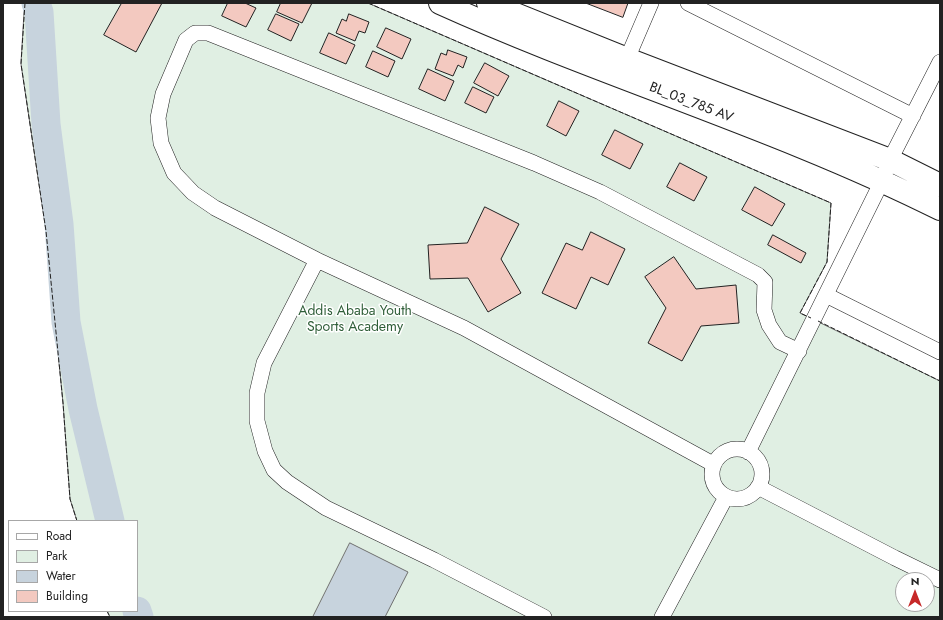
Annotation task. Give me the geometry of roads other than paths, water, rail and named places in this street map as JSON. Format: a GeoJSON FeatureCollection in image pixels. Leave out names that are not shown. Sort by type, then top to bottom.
{"type":"FeatureCollection","features":[{"type":"Feature","properties":{"kind":"main road","name":"BL_03_785 AV"},"geometry":{"type":"LineString","coordinates":[[440,3],[499,29],[753,127],[882,181],[940,209]]}},
{"type":"Feature","properties":{"kind":"main road","name":"BL_03_785 AV"},"geometry":{"type":"LineString","coordinates":[[488,3],[627,59],[890,160],[940,186]]}},
{"type":"Feature","properties":{"kind":"street"},"geometry":{"type":"LineString","coordinates":[[627,59],[652,3]]}},
{"type":"Feature","properties":{"kind":"street"},"geometry":{"type":"LineString","coordinates":[[688,3],[913,116]]}},
{"type":"Feature","properties":{"kind":"street"},"geometry":{"type":"LineString","coordinates":[[713,464],[464,328],[317,260],[215,208],[193,194],[174,173],[161,143],[158,118],[163,94],[186,40],[196,32],[208,33],[534,163],[600,192],[758,275],[765,282],[764,310],[769,325],[780,342],[799,352]]}},
{"type":"Feature","properties":{"kind":"street"},"geometry":{"type":"LineString","coordinates":[[748,452],[799,352],[882,181],[890,160],[940,62]]}},
{"type":"Feature","properties":{"kind":"street"},"geometry":{"type":"LineString","coordinates":[[317,260],[264,363],[257,393],[257,420],[265,451],[274,470],[286,482],[326,508],[434,560],[544,617]]}},
{"type":"Feature","properties":{"kind":"street"},"geometry":{"type":"LineString","coordinates":[[826,296],[940,352]]}},
{"type":"Feature","properties":{"kind":"street"},"geometry":{"type":"LineString","coordinates":[[732,450],[748,452],[755,457],[762,471],[758,487],[754,493],[747,497],[732,499],[726,497],[718,491],[713,483],[711,474],[713,464],[721,455],[732,450]]}},
{"type":"Feature","properties":{"kind":"street"},"geometry":{"type":"LineString","coordinates":[[758,487],[940,580]]}},
{"type":"Feature","properties":{"kind":"street"},"geometry":{"type":"LineString","coordinates":[[662,617],[726,497]]}},
{"type":"Feature","properties":{"kind":"water"},"geometry":{"type":"Polygon","coordinates":[[[350,543],[408,572],[385,617],[313,617],[350,543]]]}},
{"type":"Feature","properties":{"kind":"waterway"},"geometry":{"type":"LineString","coordinates":[[36,3],[39,12],[46,124],[59,224],[66,322],[83,409],[110,520]]}},
{"type":"Feature","properties":{"kind":"waterway"},"geometry":{"type":"LineString","coordinates":[[137,612],[139,617]]}},
{"type":"Feature","properties":{"kind":"park label","name":"Addis Ababa Youth Sports Academy"},"geometry":{"type":"Point","coordinates":[355,320]}}]}
